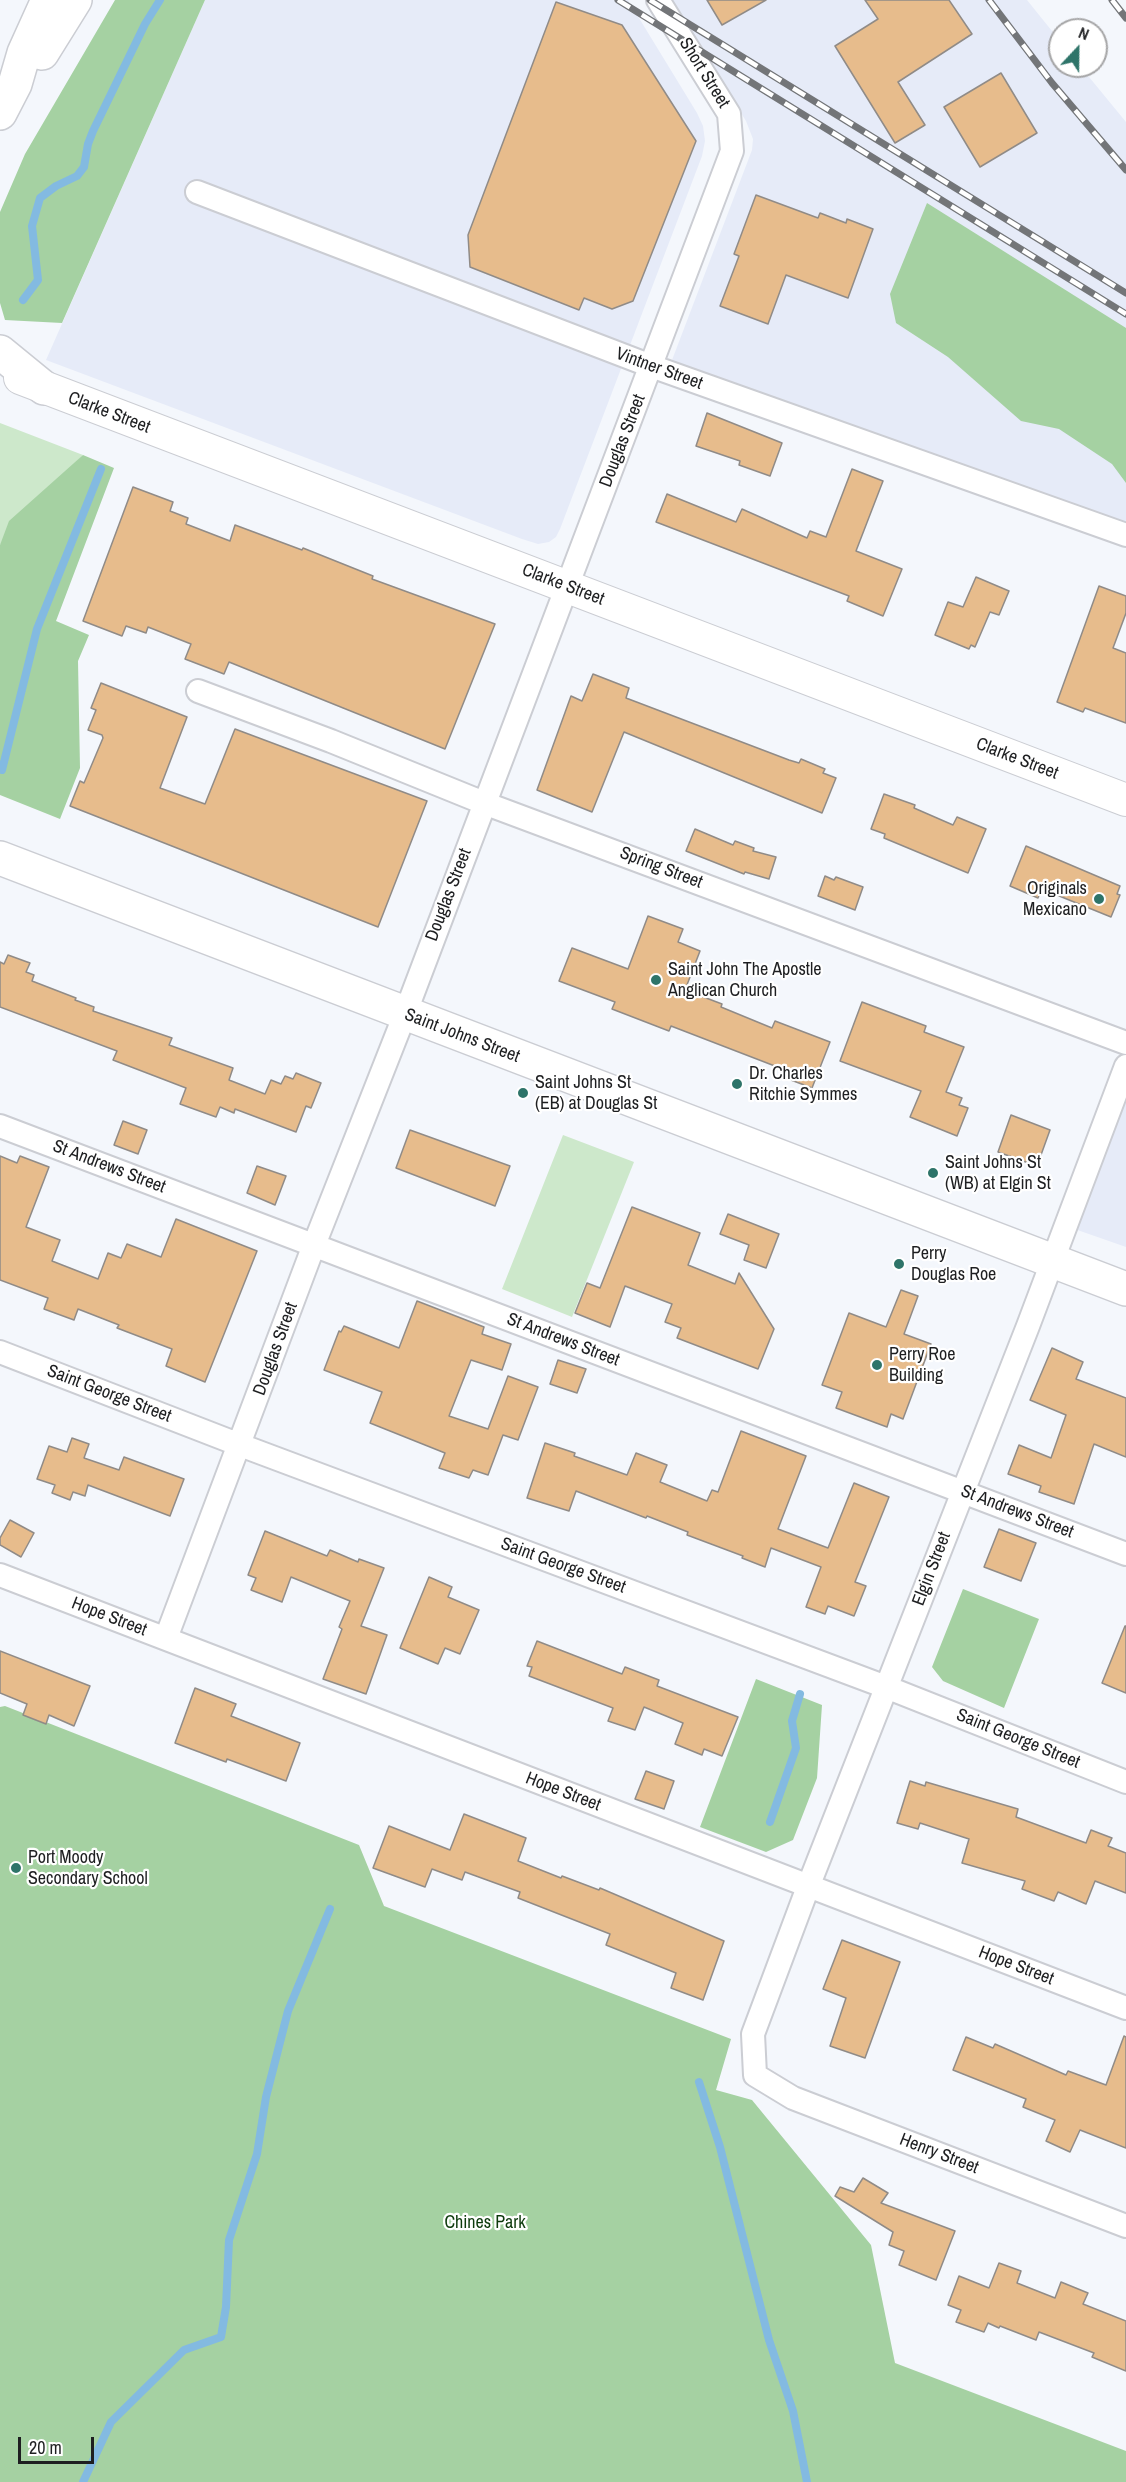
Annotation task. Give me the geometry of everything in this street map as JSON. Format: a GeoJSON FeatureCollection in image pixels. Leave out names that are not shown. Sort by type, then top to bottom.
{"type":"FeatureCollection","features":[{"type":"Feature","properties":{"kind":"main road"},"geometry":{"type":"LineString","coordinates":[[0,113],[15,84],[24,53],[48,0]]}},
{"type":"Feature","properties":{"kind":"main road"},"geometry":{"type":"LineString","coordinates":[[15,84],[38,59],[75,0]]}},
{"type":"Feature","properties":{"kind":"main road"},"geometry":{"type":"LineString","coordinates":[[0,352],[44,388]]}},
{"type":"Feature","properties":{"kind":"main road","name":"Clarke Street"},"geometry":{"type":"LineString","coordinates":[[0,370],[1126,800]]}},
{"type":"Feature","properties":{"kind":"main road","name":"Saint Johns Street"},"geometry":{"type":"LineString","coordinates":[[0,858],[1126,1289]]}},
{"type":"Feature","properties":{"kind":"street","name":"Short Street"},"geometry":{"type":"LineString","coordinates":[[658,0],[729,114],[732,151]]}},
{"type":"Feature","properties":{"kind":"street","name":"Douglas Street"},"geometry":{"type":"LineString","coordinates":[[166,1638],[732,151]]}},
{"type":"Feature","properties":{"kind":"street","name":"Vintner Street"},"geometry":{"type":"LineString","coordinates":[[197,192],[651,366],[1126,535]]}},
{"type":"Feature","properties":{"kind":"street","name":"Spring Street"},"geometry":{"type":"LineString","coordinates":[[198,691],[332,741],[484,803],[1126,1043]]}},
{"type":"Feature","properties":{"kind":"street","name":"Elgin Street"},"geometry":{"type":"LineString","coordinates":[[755,2075],[753,2034],[1126,1066]]}},
{"type":"Feature","properties":{"kind":"street","name":"St Andrews Street"},"geometry":{"type":"LineString","coordinates":[[0,1126],[1126,1554]]}},
{"type":"Feature","properties":{"kind":"street","name":"Saint George Street"},"geometry":{"type":"LineString","coordinates":[[0,1352],[240,1445],[886,1687],[1126,1782]]}},
{"type":"Feature","properties":{"kind":"street","name":"Hope Street"},"geometry":{"type":"LineString","coordinates":[[0,1575],[1126,2008]]}},
{"type":"Feature","properties":{"kind":"street","name":"Henry Street"},"geometry":{"type":"LineString","coordinates":[[755,2075],[794,2098],[1126,2226]]}},
{"type":"Feature","properties":{"kind":"shaded area"},"geometry":{"type":"Polygon","coordinates":[[[205,0],[628,0],[697,113],[703,126],[705,141],[702,156],[560,529],[556,537],[549,542],[538,544],[522,539],[46,360],[205,0]]]}},
{"type":"Feature","properties":{"kind":"shaded area"},"geometry":{"type":"Polygon","coordinates":[[[672,0],[1027,0],[1048,26],[1048,78],[1090,78],[1126,122],[1126,532],[669,368],[752,150],[753,139],[746,121],[672,0]]]}},
{"type":"Feature","properties":{"kind":"shaded area"},"geometry":{"type":"Polygon","coordinates":[[[1126,1067],[1126,1247],[1066,1226],[1126,1067]]]}},
{"type":"Feature","properties":{"kind":"green space"},"geometry":{"type":"Polygon","coordinates":[[[115,0],[205,0],[62,323],[5,320],[0,303],[0,212],[25,154],[115,0]]]}},
{"type":"Feature","properties":{"kind":"green space"},"geometry":{"type":"Polygon","coordinates":[[[927,203],[1126,328],[1126,483],[1112,464],[1059,429],[1021,421],[948,357],[896,323],[890,294],[927,203]]]}},
{"type":"Feature","properties":{"kind":"green space"},"geometry":{"type":"Polygon","coordinates":[[[0,423],[83,455],[0,545],[0,423]]]}},
{"type":"Feature","properties":{"kind":"green space"},"geometry":{"type":"Polygon","coordinates":[[[83,455],[114,468],[56,621],[89,635],[78,661],[80,768],[60,819],[0,795],[0,545],[9,521],[83,455]]]}},
{"type":"Feature","properties":{"kind":"green space"},"geometry":{"type":"Polygon","coordinates":[[[563,1135],[634,1162],[572,1317],[502,1289],[563,1135]]]}},
{"type":"Feature","properties":{"kind":"green space"},"geometry":{"type":"Polygon","coordinates":[[[963,1589],[1039,1619],[1004,1708],[943,1681],[932,1667],[963,1589]]]}},
{"type":"Feature","properties":{"kind":"green space"},"geometry":{"type":"Polygon","coordinates":[[[756,1679],[822,1705],[817,1778],[793,1840],[766,1852],[700,1827],[756,1679]]]}},
{"type":"Feature","properties":{"kind":"green space","name":"Chines Park"},"geometry":{"type":"Polygon","coordinates":[[[5,1706],[359,1845],[384,1906],[731,2039],[716,2090],[752,2100],[871,2245],[895,2363],[1126,2451],[1126,2482],[0,2482],[0,1707],[5,1706]]]}},
{"type":"Feature","properties":{"kind":"building"},"geometry":{"type":"Polygon","coordinates":[[[707,0],[766,0],[722,25],[707,0]]]}},
{"type":"Feature","properties":{"kind":"building"},"geometry":{"type":"Polygon","coordinates":[[[865,0],[949,0],[972,34],[898,82],[925,125],[895,143],[835,46],[878,19],[865,0]]]}},
{"type":"Feature","properties":{"kind":"building"},"geometry":{"type":"Polygon","coordinates":[[[556,2],[622,25],[696,141],[633,301],[612,309],[584,298],[579,310],[470,267],[468,235],[556,2]]]}},
{"type":"Feature","properties":{"kind":"building"},"geometry":{"type":"Polygon","coordinates":[[[1001,73],[1037,133],[980,167],[944,107],[1001,73]]]}},
{"type":"Feature","properties":{"kind":"building"},"geometry":{"type":"Polygon","coordinates":[[[756,195],[818,218],[820,213],[846,223],[847,219],[873,229],[848,298],[786,275],[768,324],[720,306],[739,256],[734,254],[756,195]]]}},
{"type":"Feature","properties":{"kind":"building"},"geometry":{"type":"Polygon","coordinates":[[[707,413],[782,443],[770,476],[739,465],[740,461],[696,446],[707,413]]]}},
{"type":"Feature","properties":{"kind":"building"},"geometry":{"type":"Polygon","coordinates":[[[852,469],[883,481],[856,551],[902,569],[883,616],[847,601],[849,596],[656,522],[667,494],[736,522],[742,509],[807,538],[810,531],[826,537],[852,469]]]}},
{"type":"Feature","properties":{"kind":"building"},"geometry":{"type":"Polygon","coordinates":[[[133,487],[173,502],[170,511],[188,518],[186,524],[230,541],[235,525],[302,550],[303,548],[373,576],[372,579],[495,624],[445,749],[229,662],[224,674],[185,659],[191,644],[148,627],[146,633],[126,626],[122,636],[83,621],[133,487]]]}},
{"type":"Feature","properties":{"kind":"building"},"geometry":{"type":"Polygon","coordinates":[[[976,577],[1009,591],[999,615],[990,612],[975,647],[971,645],[969,649],[935,635],[948,602],[963,607],[976,577]]]}},
{"type":"Feature","properties":{"kind":"building"},"geometry":{"type":"Polygon","coordinates":[[[1099,586],[1126,596],[1126,613],[1113,648],[1126,653],[1126,723],[1085,708],[1083,712],[1057,702],[1099,586]]]}},
{"type":"Feature","properties":{"kind":"building"},"geometry":{"type":"Polygon","coordinates":[[[593,674],[629,688],[626,698],[789,760],[799,763],[801,759],[825,769],[823,773],[836,778],[822,813],[624,732],[592,812],[537,790],[571,696],[582,701],[593,674]]]}},
{"type":"Feature","properties":{"kind":"building"},"geometry":{"type":"Polygon","coordinates":[[[101,683],[187,717],[160,788],[205,804],[235,729],[427,801],[378,927],[70,806],[80,781],[84,783],[103,738],[102,735],[88,730],[96,710],[91,708],[101,683]]]}},
{"type":"Feature","properties":{"kind":"building"},"geometry":{"type":"Polygon","coordinates":[[[884,794],[915,805],[914,808],[953,825],[957,817],[986,829],[968,873],[884,838],[885,834],[871,829],[884,794]]]}},
{"type":"Feature","properties":{"kind":"building"},"geometry":{"type":"Polygon","coordinates":[[[695,829],[733,845],[735,841],[754,848],[753,851],[776,857],[769,879],[745,872],[744,874],[686,851],[695,829]]]}},
{"type":"Feature","properties":{"kind":"building"},"geometry":{"type":"Polygon","coordinates":[[[1026,846],[1120,886],[1117,894],[1120,895],[1111,917],[1042,889],[1038,898],[1010,886],[1026,846]]]}},
{"type":"Feature","properties":{"kind":"building"},"geometry":{"type":"Polygon","coordinates":[[[825,876],[834,880],[836,877],[863,887],[855,910],[818,896],[825,876]]]}},
{"type":"Feature","properties":{"kind":"building"},"geometry":{"type":"Polygon","coordinates":[[[648,916],[683,929],[678,942],[700,951],[685,990],[722,1004],[721,1007],[772,1028],[775,1021],[830,1042],[812,1088],[791,1080],[793,1073],[671,1026],[669,1031],[612,1009],[615,1002],[559,981],[572,948],[628,969],[648,916]]]}},
{"type":"Feature","properties":{"kind":"building"},"geometry":{"type":"Polygon","coordinates":[[[8,955],[30,963],[26,972],[34,975],[32,981],[76,998],[75,1000],[94,1007],[93,1011],[172,1038],[169,1045],[233,1068],[229,1080],[265,1094],[271,1080],[281,1084],[285,1076],[293,1079],[296,1073],[321,1083],[311,1108],[306,1106],[296,1132],[235,1109],[234,1113],[220,1107],[216,1117],[180,1104],[186,1088],[113,1060],[117,1051],[0,1007],[0,962],[4,964],[8,955]]]}},
{"type":"Feature","properties":{"kind":"building"},"geometry":{"type":"Polygon","coordinates":[[[862,1002],[926,1026],[924,1032],[964,1047],[946,1092],[962,1098],[959,1105],[968,1108],[957,1136],[910,1117],[921,1091],[840,1061],[862,1002]]]}},
{"type":"Feature","properties":{"kind":"building"},"geometry":{"type":"Polygon","coordinates":[[[1011,1115],[1050,1130],[1037,1166],[998,1152],[1011,1115]]]}},
{"type":"Feature","properties":{"kind":"building"},"geometry":{"type":"Polygon","coordinates":[[[123,1121],[147,1130],[138,1154],[114,1145],[123,1121]]]}},
{"type":"Feature","properties":{"kind":"building"},"geometry":{"type":"Polygon","coordinates":[[[410,1130],[510,1166],[495,1206],[396,1168],[410,1130]]]}},
{"type":"Feature","properties":{"kind":"building"},"geometry":{"type":"Polygon","coordinates":[[[0,1156],[17,1163],[20,1156],[49,1167],[26,1227],[60,1240],[52,1261],[98,1279],[108,1253],[121,1258],[127,1244],[161,1257],[176,1219],[257,1251],[205,1382],[166,1366],[172,1349],[117,1328],[119,1325],[78,1309],[74,1320],[44,1309],[48,1298],[0,1280],[0,1156]]]}},
{"type":"Feature","properties":{"kind":"building"},"geometry":{"type":"Polygon","coordinates":[[[257,1166],[286,1176],[275,1205],[247,1193],[257,1166]]]}},
{"type":"Feature","properties":{"kind":"building"},"geometry":{"type":"Polygon","coordinates":[[[632,1207],[700,1233],[688,1265],[735,1284],[739,1273],[774,1329],[758,1369],[677,1338],[681,1328],[665,1322],[672,1304],[625,1286],[610,1327],[575,1313],[587,1283],[600,1288],[632,1207]]]}},
{"type":"Feature","properties":{"kind":"building"},"geometry":{"type":"Polygon","coordinates":[[[728,1214],[779,1234],[766,1268],[744,1260],[749,1245],[720,1234],[728,1214]]]}},
{"type":"Feature","properties":{"kind":"building","name":"Perry Roe Building"},"geometry":{"type":"Polygon","coordinates":[[[901,1290],[918,1296],[904,1334],[931,1344],[903,1419],[891,1414],[887,1427],[836,1408],[842,1392],[822,1385],[849,1313],[886,1327],[901,1290]]]}},
{"type":"Feature","properties":{"kind":"building"},"geometry":{"type":"Polygon","coordinates":[[[417,1301],[484,1327],[482,1334],[511,1344],[502,1370],[471,1360],[449,1416],[488,1429],[508,1376],[538,1387],[518,1440],[503,1435],[488,1475],[473,1470],[469,1478],[439,1468],[445,1453],[370,1423],[382,1392],[324,1370],[339,1331],[341,1332],[344,1326],[399,1348],[417,1301]]]}},
{"type":"Feature","properties":{"kind":"building"},"geometry":{"type":"Polygon","coordinates":[[[1052,1348],[1083,1362],[1076,1379],[1126,1398],[1126,1457],[1094,1444],[1074,1504],[1039,1492],[1041,1486],[1008,1474],[1019,1445],[1051,1458],[1066,1415],[1030,1400],[1052,1348]]]}},
{"type":"Feature","properties":{"kind":"building"},"geometry":{"type":"Polygon","coordinates":[[[558,1360],[586,1369],[577,1393],[550,1384],[558,1360]]]}},
{"type":"Feature","properties":{"kind":"building"},"geometry":{"type":"Polygon","coordinates":[[[741,1431],[806,1456],[778,1529],[828,1548],[854,1483],[889,1497],[855,1582],[866,1586],[854,1616],[828,1606],[825,1614],[806,1607],[821,1567],[771,1548],[765,1567],[742,1558],[743,1556],[687,1535],[688,1532],[576,1491],[569,1511],[527,1498],[545,1443],[627,1475],[636,1453],[667,1465],[660,1482],[707,1501],[712,1490],[718,1492],[741,1431]]]}},
{"type":"Feature","properties":{"kind":"building"},"geometry":{"type":"Polygon","coordinates":[[[72,1438],[89,1444],[84,1458],[119,1470],[124,1457],[184,1479],[170,1516],[88,1485],[85,1496],[73,1492],[70,1500],[52,1493],[55,1485],[37,1479],[49,1446],[67,1452],[72,1438]]]}},
{"type":"Feature","properties":{"kind":"building"},"geometry":{"type":"Polygon","coordinates":[[[10,1520],[34,1533],[21,1557],[0,1545],[0,1538],[10,1520]]]}},
{"type":"Feature","properties":{"kind":"building"},"geometry":{"type":"Polygon","coordinates":[[[999,1529],[1036,1543],[1021,1581],[984,1567],[999,1529]]]}},
{"type":"Feature","properties":{"kind":"building"},"geometry":{"type":"Polygon","coordinates":[[[265,1531],[327,1556],[330,1550],[358,1562],[359,1559],[384,1568],[361,1626],[387,1635],[366,1694],[323,1679],[342,1629],[339,1627],[350,1601],[291,1577],[282,1602],[251,1590],[256,1578],[248,1575],[265,1531]]]}},
{"type":"Feature","properties":{"kind":"building"},"geometry":{"type":"Polygon","coordinates":[[[429,1577],[452,1587],[448,1597],[479,1610],[460,1654],[445,1648],[438,1664],[400,1648],[429,1577]]]}},
{"type":"Feature","properties":{"kind":"building"},"geometry":{"type":"Polygon","coordinates":[[[1126,1626],[1126,1693],[1102,1683],[1126,1626]]]}},
{"type":"Feature","properties":{"kind":"building"},"geometry":{"type":"Polygon","coordinates":[[[537,1641],[622,1674],[625,1667],[659,1680],[657,1686],[738,1717],[722,1756],[704,1749],[702,1755],[675,1744],[683,1723],[644,1707],[635,1730],[608,1721],[613,1708],[529,1676],[532,1667],[527,1666],[537,1641]]]}},
{"type":"Feature","properties":{"kind":"building"},"geometry":{"type":"Polygon","coordinates":[[[0,1651],[90,1686],[74,1726],[49,1715],[46,1724],[23,1715],[27,1704],[0,1693],[0,1651]]]}},
{"type":"Feature","properties":{"kind":"building"},"geometry":{"type":"Polygon","coordinates":[[[195,1688],[236,1704],[231,1716],[300,1743],[286,1781],[175,1743],[195,1688]]]}},
{"type":"Feature","properties":{"kind":"building"},"geometry":{"type":"Polygon","coordinates":[[[646,1771],[674,1781],[664,1809],[635,1799],[646,1771]]]}},
{"type":"Feature","properties":{"kind":"building"},"geometry":{"type":"Polygon","coordinates":[[[910,1781],[925,1786],[926,1782],[1018,1809],[1016,1817],[1086,1843],[1091,1830],[1112,1838],[1108,1846],[1126,1853],[1126,1893],[1095,1881],[1086,1904],[1058,1892],[1054,1901],[1022,1889],[1025,1881],[962,1863],[969,1839],[920,1823],[918,1829],[897,1823],[910,1781]]]}},
{"type":"Feature","properties":{"kind":"building"},"geometry":{"type":"Polygon","coordinates":[[[464,1814],[526,1838],[518,1861],[561,1878],[562,1876],[599,1890],[600,1888],[724,1941],[703,2000],[671,1988],[676,1973],[606,1945],[610,1934],[518,1898],[520,1892],[465,1872],[462,1880],[432,1869],[425,1887],[373,1868],[389,1826],[450,1850],[464,1814]]]}},
{"type":"Feature","properties":{"kind":"building"},"geometry":{"type":"Polygon","coordinates":[[[842,1940],[900,1962],[865,2058],[830,2046],[846,1998],[823,1989],[842,1940]]]}},
{"type":"Feature","properties":{"kind":"building"},"geometry":{"type":"Polygon","coordinates":[[[1124,2036],[1126,2037],[1126,2148],[1080,2130],[1070,2152],[1046,2141],[1055,2120],[1023,2107],[1026,2099],[953,2070],[966,2037],[993,2048],[995,2044],[1066,2075],[1068,2071],[1106,2085],[1124,2036]]]}},
{"type":"Feature","properties":{"kind":"building"},"geometry":{"type":"Polygon","coordinates":[[[863,2178],[888,2193],[881,2203],[955,2231],[936,2280],[899,2265],[904,2251],[889,2245],[893,2232],[835,2196],[840,2187],[854,2192],[863,2178]]]}},
{"type":"Feature","properties":{"kind":"building"},"geometry":{"type":"Polygon","coordinates":[[[999,2263],[1021,2271],[1017,2283],[1055,2298],[1061,2282],[1088,2293],[1083,2304],[1126,2321],[1126,2371],[1092,2357],[1094,2353],[1039,2332],[1036,2340],[988,2323],[984,2332],[956,2322],[961,2310],[948,2305],[959,2276],[989,2288],[999,2263]]]}},
{"type":"Feature","properties":{"kind":"waterway"},"geometry":{"type":"LineString","coordinates":[[23,300],[38,280],[32,226],[40,198],[56,186],[77,176],[84,167],[93,131],[145,24],[160,0]]}},
{"type":"Feature","properties":{"kind":"waterway"},"geometry":{"type":"LineString","coordinates":[[2,770],[37,629],[101,469]]}},
{"type":"Feature","properties":{"kind":"waterway"},"geometry":{"type":"LineString","coordinates":[[770,1822],[796,1748],[792,1721],[800,1694]]}},
{"type":"Feature","properties":{"kind":"waterway"},"geometry":{"type":"LineString","coordinates":[[83,2482],[111,2422],[184,2350],[221,2337],[226,2307],[229,2240],[257,2154],[266,2097],[288,2011],[330,1909]]}},
{"type":"Feature","properties":{"kind":"waterway"},"geometry":{"type":"LineString","coordinates":[[699,2082],[720,2147],[769,2340],[793,2411],[807,2482]]}},
{"type":"Feature","properties":{"kind":"railway"},"geometry":{"type":"LineString","coordinates":[[618,0],[1126,314]]}},
{"type":"Feature","properties":{"kind":"railway"},"geometry":{"type":"LineString","coordinates":[[650,0],[1126,293]]}},
{"type":"Feature","properties":{"kind":"railway"},"geometry":{"type":"LineString","coordinates":[[989,0],[1052,83],[1126,170]]}},
{"type":"Feature","properties":{"kind":"railway"},"geometry":{"type":"LineString","coordinates":[[1112,0],[1126,18]]}},
{"type":"Feature","properties":{"kind":"place","name":"Originals Mexicano"},"geometry":{"type":"Point","coordinates":[1099,899]}},
{"type":"Feature","properties":{"kind":"place","name":"Saint John The Apostle Anglican Church"},"geometry":{"type":"Point","coordinates":[656,980]}},
{"type":"Feature","properties":{"kind":"place","name":"Dr. Charles Ritchie Symmes"},"geometry":{"type":"Point","coordinates":[737,1084]}},
{"type":"Feature","properties":{"kind":"place","name":"Saint Johns St (EB) at Douglas St"},"geometry":{"type":"Point","coordinates":[523,1093]}},
{"type":"Feature","properties":{"kind":"place","name":"Saint Johns St (WB) at Elgin St"},"geometry":{"type":"Point","coordinates":[933,1173]}},
{"type":"Feature","properties":{"kind":"place","name":"Perry Douglas Roe"},"geometry":{"type":"Point","coordinates":[899,1264]}},
{"type":"Feature","properties":{"kind":"place","name":"Perry Roe Building"},"geometry":{"type":"Point","coordinates":[877,1365]}},
{"type":"Feature","properties":{"kind":"place","name":"Port Moody Secondary School"},"geometry":{"type":"Point","coordinates":[16,1868]}}]}
